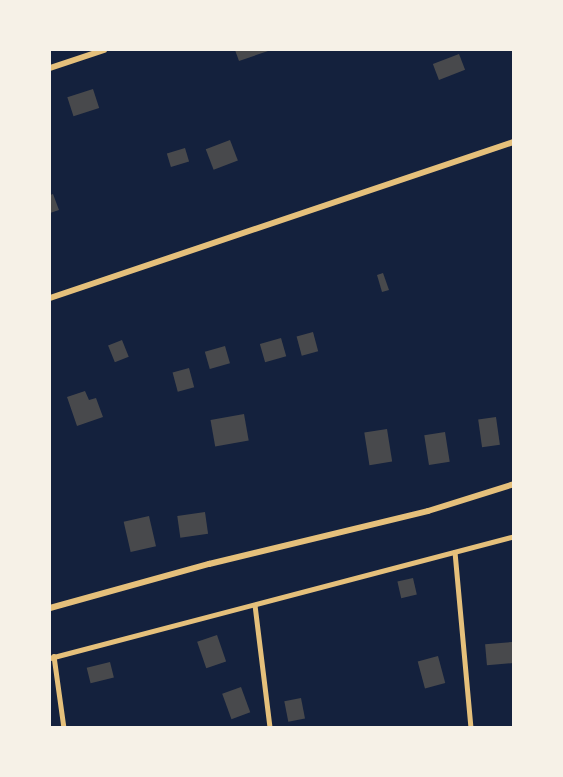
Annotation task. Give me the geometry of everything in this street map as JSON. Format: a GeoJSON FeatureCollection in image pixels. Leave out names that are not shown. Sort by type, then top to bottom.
{"type":"FeatureCollection","features":[{"type":"Feature","properties":{"kind":"street"},"geometry":{"type":"LineString","coordinates":[[50,68],[104,50]]}},
{"type":"Feature","properties":{"kind":"street"},"geometry":{"type":"LineString","coordinates":[[50,298],[513,142]]}},
{"type":"Feature","properties":{"kind":"street"},"geometry":{"type":"LineString","coordinates":[[50,608],[209,564],[428,511],[513,484]]}},
{"type":"Feature","properties":{"kind":"lane"},"geometry":{"type":"LineString","coordinates":[[64,728],[52,657],[513,536]]}},
{"type":"Feature","properties":{"kind":"lane"},"geometry":{"type":"LineString","coordinates":[[455,552],[471,728]]}},
{"type":"Feature","properties":{"kind":"lane"},"geometry":{"type":"LineString","coordinates":[[255,605],[270,728]]}},
{"type":"Feature","properties":{"kind":"building"},"geometry":{"type":"Polygon","coordinates":[[[235,50],[271,50],[239,61],[235,50]]]}},
{"type":"Feature","properties":{"kind":"building"},"geometry":{"type":"Polygon","coordinates":[[[459,54],[465,70],[439,80],[433,64],[459,54]]]}},
{"type":"Feature","properties":{"kind":"building"},"geometry":{"type":"Polygon","coordinates":[[[93,89],[99,108],[74,116],[67,97],[93,89]]]}},
{"type":"Feature","properties":{"kind":"building"},"geometry":{"type":"Polygon","coordinates":[[[230,140],[238,161],[214,170],[206,149],[230,140]]]}},
{"type":"Feature","properties":{"kind":"building"},"geometry":{"type":"Polygon","coordinates":[[[185,148],[189,161],[171,167],[167,154],[185,148]]]}},
{"type":"Feature","properties":{"kind":"building"},"geometry":{"type":"Polygon","coordinates":[[[53,194],[59,210],[50,213],[50,195],[53,194]]]}},
{"type":"Feature","properties":{"kind":"building"},"geometry":{"type":"Polygon","coordinates":[[[383,273],[389,290],[382,292],[377,275],[383,273]]]}},
{"type":"Feature","properties":{"kind":"building"},"geometry":{"type":"Polygon","coordinates":[[[313,332],[318,351],[302,356],[297,336],[313,332]]]}},
{"type":"Feature","properties":{"kind":"building"},"geometry":{"type":"Polygon","coordinates":[[[281,338],[286,356],[265,362],[260,344],[281,338]]]}},
{"type":"Feature","properties":{"kind":"building"},"geometry":{"type":"Polygon","coordinates":[[[122,340],[129,357],[115,362],[108,346],[122,340]]]}},
{"type":"Feature","properties":{"kind":"building"},"geometry":{"type":"Polygon","coordinates":[[[225,346],[230,363],[210,369],[205,352],[225,346]]]}},
{"type":"Feature","properties":{"kind":"building"},"geometry":{"type":"Polygon","coordinates":[[[189,368],[194,387],[178,392],[173,372],[189,368]]]}},
{"type":"Feature","properties":{"kind":"building"},"geometry":{"type":"Polygon","coordinates":[[[85,391],[89,400],[96,398],[103,417],[77,426],[67,397],[85,391]]]}},
{"type":"Feature","properties":{"kind":"building"},"geometry":{"type":"Polygon","coordinates":[[[244,414],[249,441],[215,446],[211,420],[244,414]]]}},
{"type":"Feature","properties":{"kind":"building"},"geometry":{"type":"Polygon","coordinates":[[[496,417],[500,445],[482,447],[478,420],[496,417]]]}},
{"type":"Feature","properties":{"kind":"building"},"geometry":{"type":"Polygon","coordinates":[[[387,429],[392,462],[369,465],[364,433],[387,429]]]}},
{"type":"Feature","properties":{"kind":"building"},"geometry":{"type":"Polygon","coordinates":[[[445,432],[450,462],[429,465],[424,435],[445,432]]]}},
{"type":"Feature","properties":{"kind":"building"},"geometry":{"type":"Polygon","coordinates":[[[205,512],[208,534],[180,538],[177,516],[205,512]]]}},
{"type":"Feature","properties":{"kind":"building"},"geometry":{"type":"Polygon","coordinates":[[[149,516],[156,546],[131,552],[124,522],[149,516]]]}},
{"type":"Feature","properties":{"kind":"building"},"geometry":{"type":"Polygon","coordinates":[[[413,578],[417,595],[401,598],[397,582],[413,578]]]}},
{"type":"Feature","properties":{"kind":"building"},"geometry":{"type":"Polygon","coordinates":[[[217,635],[226,661],[206,668],[197,642],[217,635]]]}},
{"type":"Feature","properties":{"kind":"building"},"geometry":{"type":"Polygon","coordinates":[[[512,642],[514,663],[487,665],[485,644],[512,642]]]}},
{"type":"Feature","properties":{"kind":"building"},"geometry":{"type":"Polygon","coordinates":[[[438,656],[445,683],[425,688],[418,661],[438,656]]]}},
{"type":"Feature","properties":{"kind":"building"},"geometry":{"type":"Polygon","coordinates":[[[110,662],[114,678],[91,683],[87,668],[110,662]]]}},
{"type":"Feature","properties":{"kind":"building"},"geometry":{"type":"Polygon","coordinates":[[[241,687],[250,712],[231,719],[222,694],[241,687]]]}},
{"type":"Feature","properties":{"kind":"building"},"geometry":{"type":"Polygon","coordinates":[[[301,698],[305,719],[288,722],[284,701],[301,698]]]}}]}
